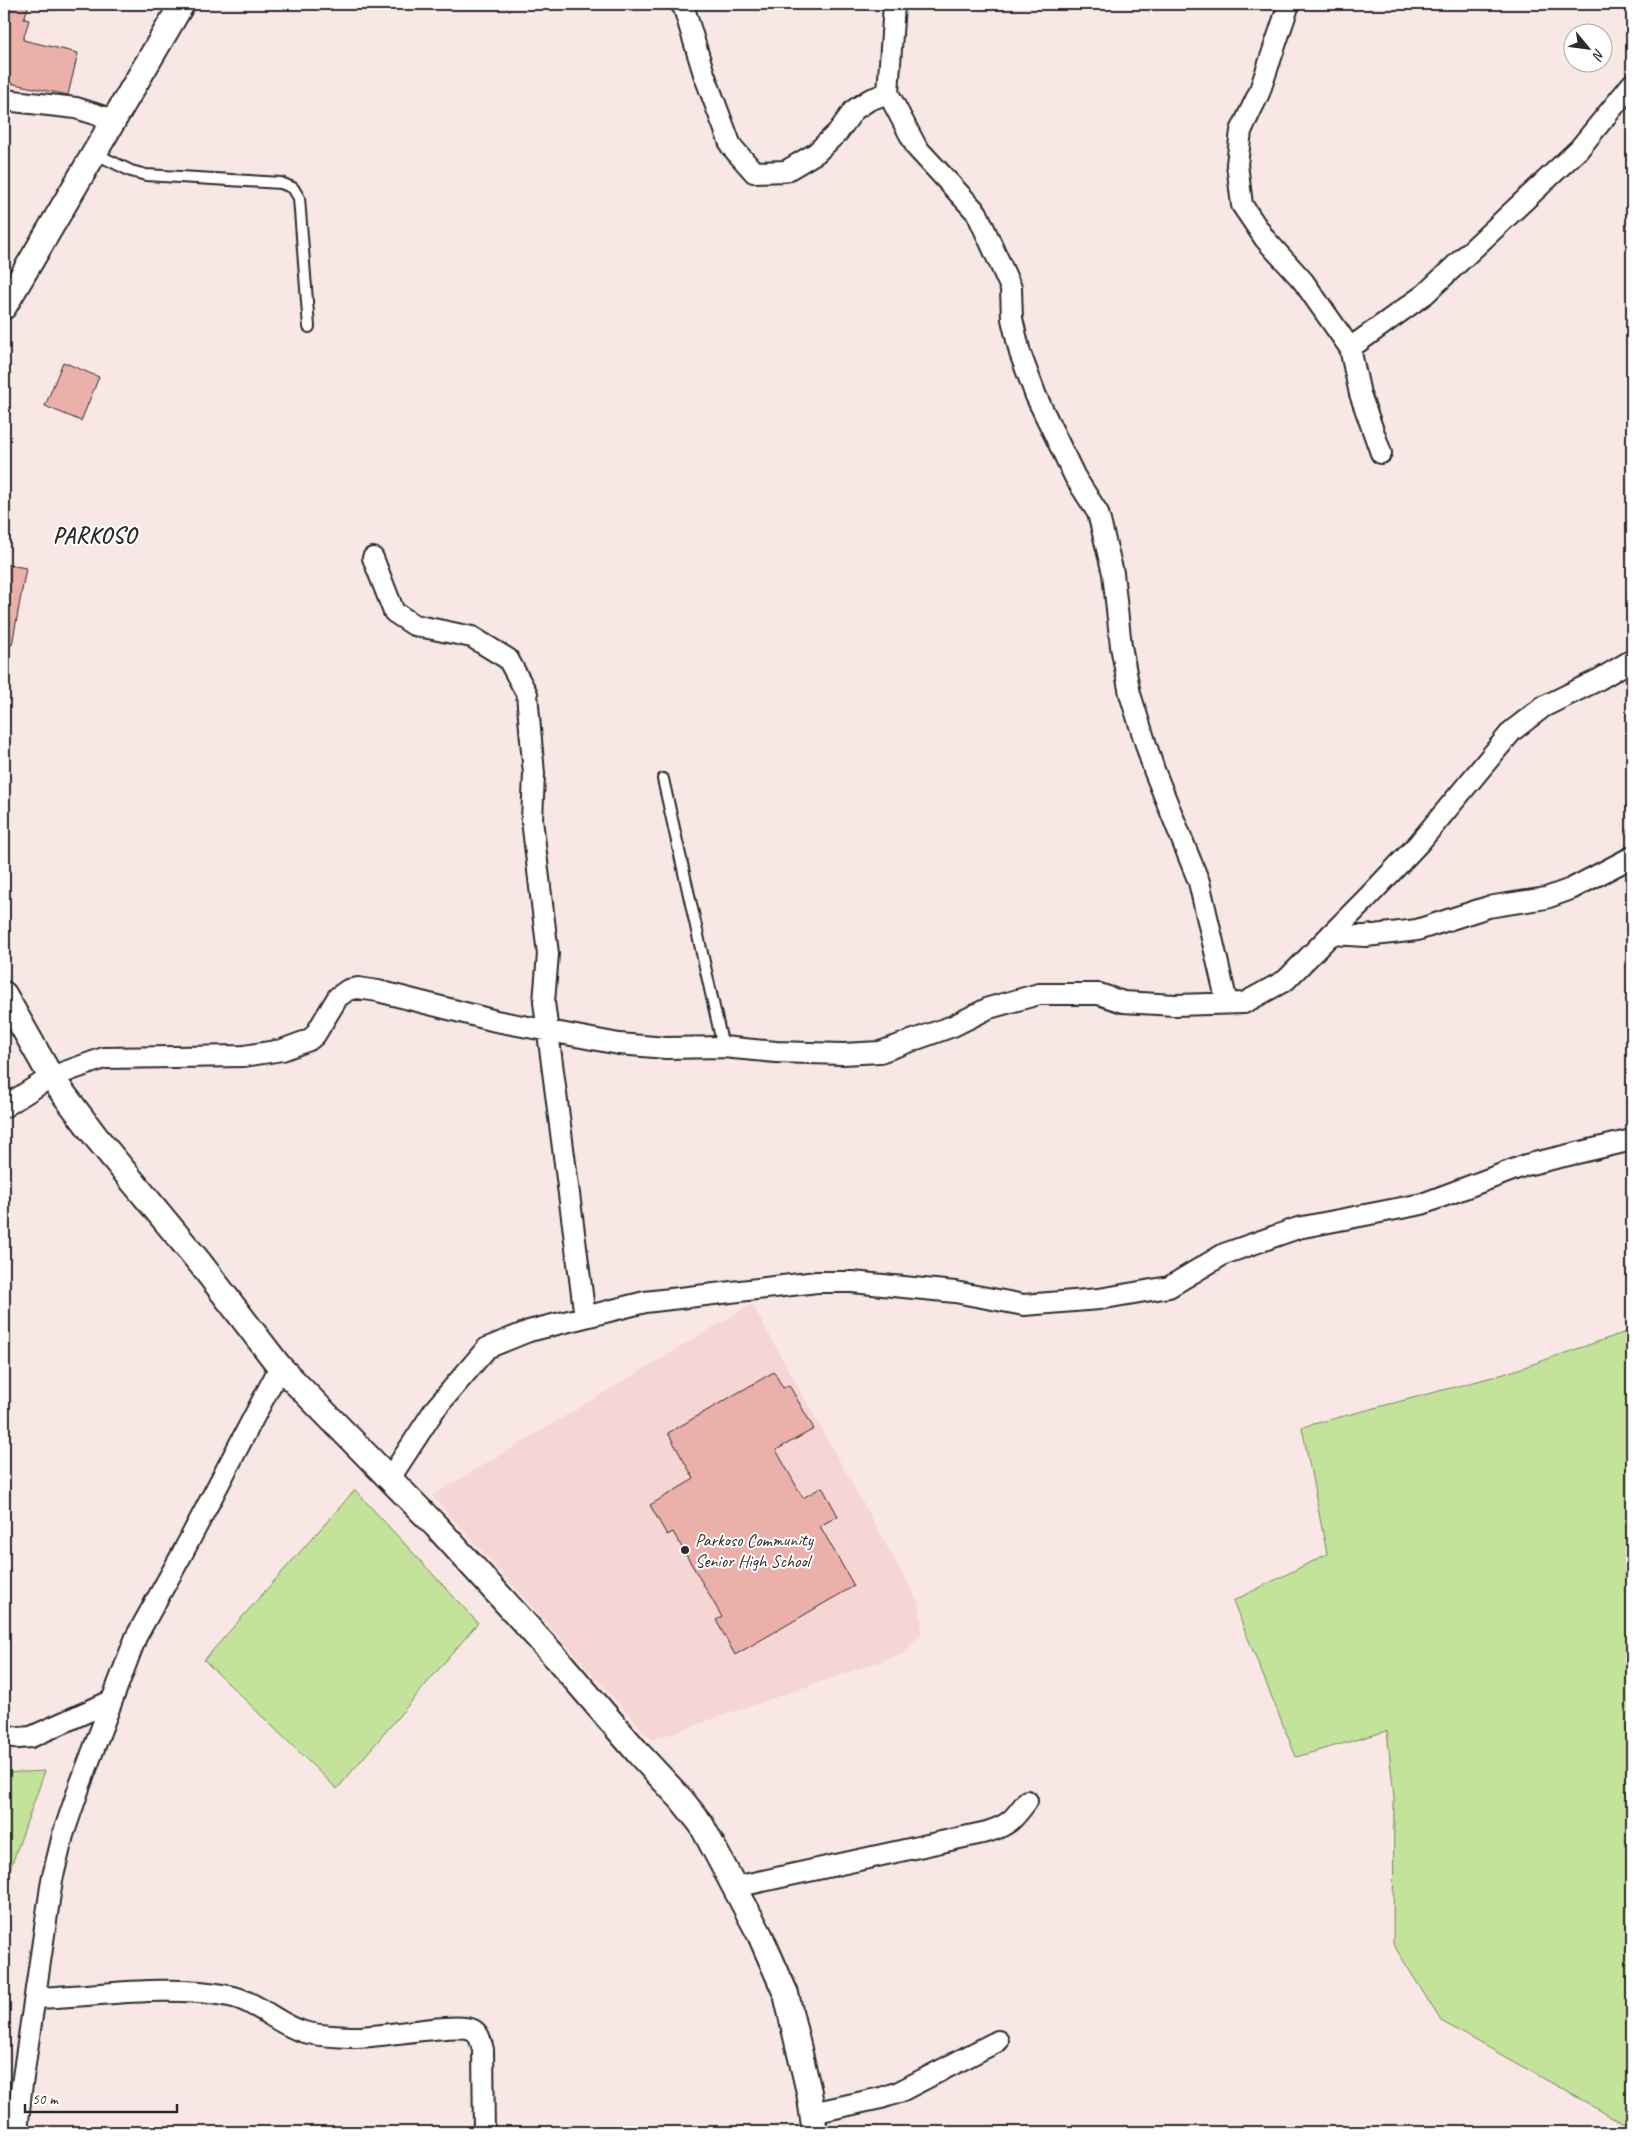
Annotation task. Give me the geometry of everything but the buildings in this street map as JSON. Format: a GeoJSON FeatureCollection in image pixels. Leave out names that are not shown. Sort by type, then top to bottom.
{"type":"FeatureCollection","features":[{"type":"Feature","properties":{"kind":"street"},"geometry":{"type":"LineString","coordinates":[[4,307],[182,4]]}},
{"type":"Feature","properties":{"kind":"street"},"geometry":{"type":"LineString","coordinates":[[681,4],[684,8],[704,74],[732,146],[754,172],[786,171],[816,153],[838,132],[854,110],[869,100],[888,94]]}},
{"type":"Feature","properties":{"kind":"street"},"geometry":{"type":"LineString","coordinates":[[894,4],[888,94],[917,148],[977,213],[1011,288],[1012,319],[1020,353],[1036,396],[1075,477],[1098,513],[1113,573],[1121,646],[1130,694],[1154,770],[1198,882],[1227,1003]]}},
{"type":"Feature","properties":{"kind":"street"},"geometry":{"type":"LineString","coordinates":[[1289,4],[1259,93],[1241,131],[1236,164],[1242,205],[1265,239],[1303,281],[1350,348],[1360,394],[1381,453]]}},
{"type":"Feature","properties":{"kind":"street"},"geometry":{"type":"LineString","coordinates":[[1350,348],[1425,294],[1579,149],[1632,84]]}},
{"type":"Feature","properties":{"kind":"street"},"geometry":{"type":"LineString","coordinates":[[4,100],[9,99],[76,108],[114,120]]}},
{"type":"Feature","properties":{"kind":"street"},"geometry":{"type":"LineString","coordinates":[[373,558],[394,612],[414,625],[472,637],[508,659],[528,694],[534,774],[532,820],[548,954],[544,1002],[585,1317]]}},
{"type":"Feature","properties":{"kind":"street"},"geometry":{"type":"LineString","coordinates":[[4,1107],[50,1077],[104,1058],[244,1056],[282,1050],[309,1040],[315,1035],[338,997],[348,990],[358,988],[378,991],[547,1032],[618,1044],[666,1048],[723,1046],[776,1052],[844,1054],[880,1052],[953,1026],[989,1008],[1039,994],[1099,994],[1123,1002],[1175,1005],[1244,1003],[1286,980],[1419,843],[1512,731],[1543,707],[1598,680],[1632,660]]}},
{"type":"Feature","properties":{"kind":"street"},"geometry":{"type":"LineString","coordinates":[[1331,934],[1366,936],[1418,930],[1488,907],[1546,898],[1571,889],[1632,857]]}},
{"type":"Feature","properties":{"kind":"street"},"geometry":{"type":"LineString","coordinates":[[4,994],[50,1077],[96,1137],[200,1263],[280,1367],[390,1478],[559,1661],[701,1824],[760,1935],[786,1994],[814,2122],[899,2092],[998,2041]]}},
{"type":"Feature","properties":{"kind":"street"},"geometry":{"type":"LineString","coordinates":[[390,1478],[436,1408],[487,1348],[529,1331],[645,1302],[817,1282],[852,1282],[955,1292],[1024,1305],[1099,1299],[1152,1290],[1169,1287],[1224,1254],[1298,1228],[1422,1204],[1526,1165],[1632,1140]]}},
{"type":"Feature","properties":{"kind":"street"},"geometry":{"type":"LineString","coordinates":[[17,2132],[21,2092],[36,1998],[39,1962],[54,1871],[63,1835],[136,1637],[181,1556],[280,1367]]}},
{"type":"Feature","properties":{"kind":"street"},"geometry":{"type":"LineString","coordinates":[[4,1735],[18,1738],[31,1737],[111,1701]]}},
{"type":"Feature","properties":{"kind":"street"},"geometry":{"type":"LineString","coordinates":[[735,1887],[987,1832],[1005,1826],[1013,1820],[1026,1801]]}},
{"type":"Feature","properties":{"kind":"street"},"geometry":{"type":"LineString","coordinates":[[36,1998],[172,1991],[211,1993],[231,1996],[244,2001],[304,2032],[351,2037],[380,2036],[453,2026],[472,2029],[480,2038],[483,2050],[484,2132]]}},
{"type":"Feature","properties":{"kind":"lane"},"geometry":{"type":"LineString","coordinates":[[94,153],[131,171],[146,175],[281,183],[293,188],[299,198],[309,327]]}},
{"type":"Feature","properties":{"kind":"lane"},"geometry":{"type":"LineString","coordinates":[[663,779],[723,1046]]}},
{"type":"Feature","properties":{"kind":"shaded area","name":"Parkoso Community Senior High School"},"geometry":{"type":"Polygon","coordinates":[[[752,1304],[919,1604],[922,1632],[904,1653],[652,1740],[432,1496],[752,1304]]]}},
{"type":"Feature","properties":{"kind":"green space"},"geometry":{"type":"Polygon","coordinates":[[[1632,1330],[1632,2128],[1441,2021],[1393,1944],[1394,1797],[1387,1731],[1296,1757],[1233,1601],[1327,1554],[1302,1427],[1504,1374],[1632,1330]]]}},
{"type":"Feature","properties":{"kind":"green space"},"geometry":{"type":"Polygon","coordinates":[[[355,1490],[478,1623],[337,1789],[204,1660],[355,1490]]]}},
{"type":"Feature","properties":{"kind":"green space"},"geometry":{"type":"Polygon","coordinates":[[[45,1771],[7,1878],[4,1893],[4,1773],[45,1771]]]}},
{"type":"Feature","properties":{"kind":"place","name":"Parkoso Community Senior High School"},"geometry":{"type":"Point","coordinates":[685,1550]}},
{"type":"Feature","properties":{"kind":"district","name":"PARKOSO"},"geometry":{"type":"Point","coordinates":[95,536]}}]}
